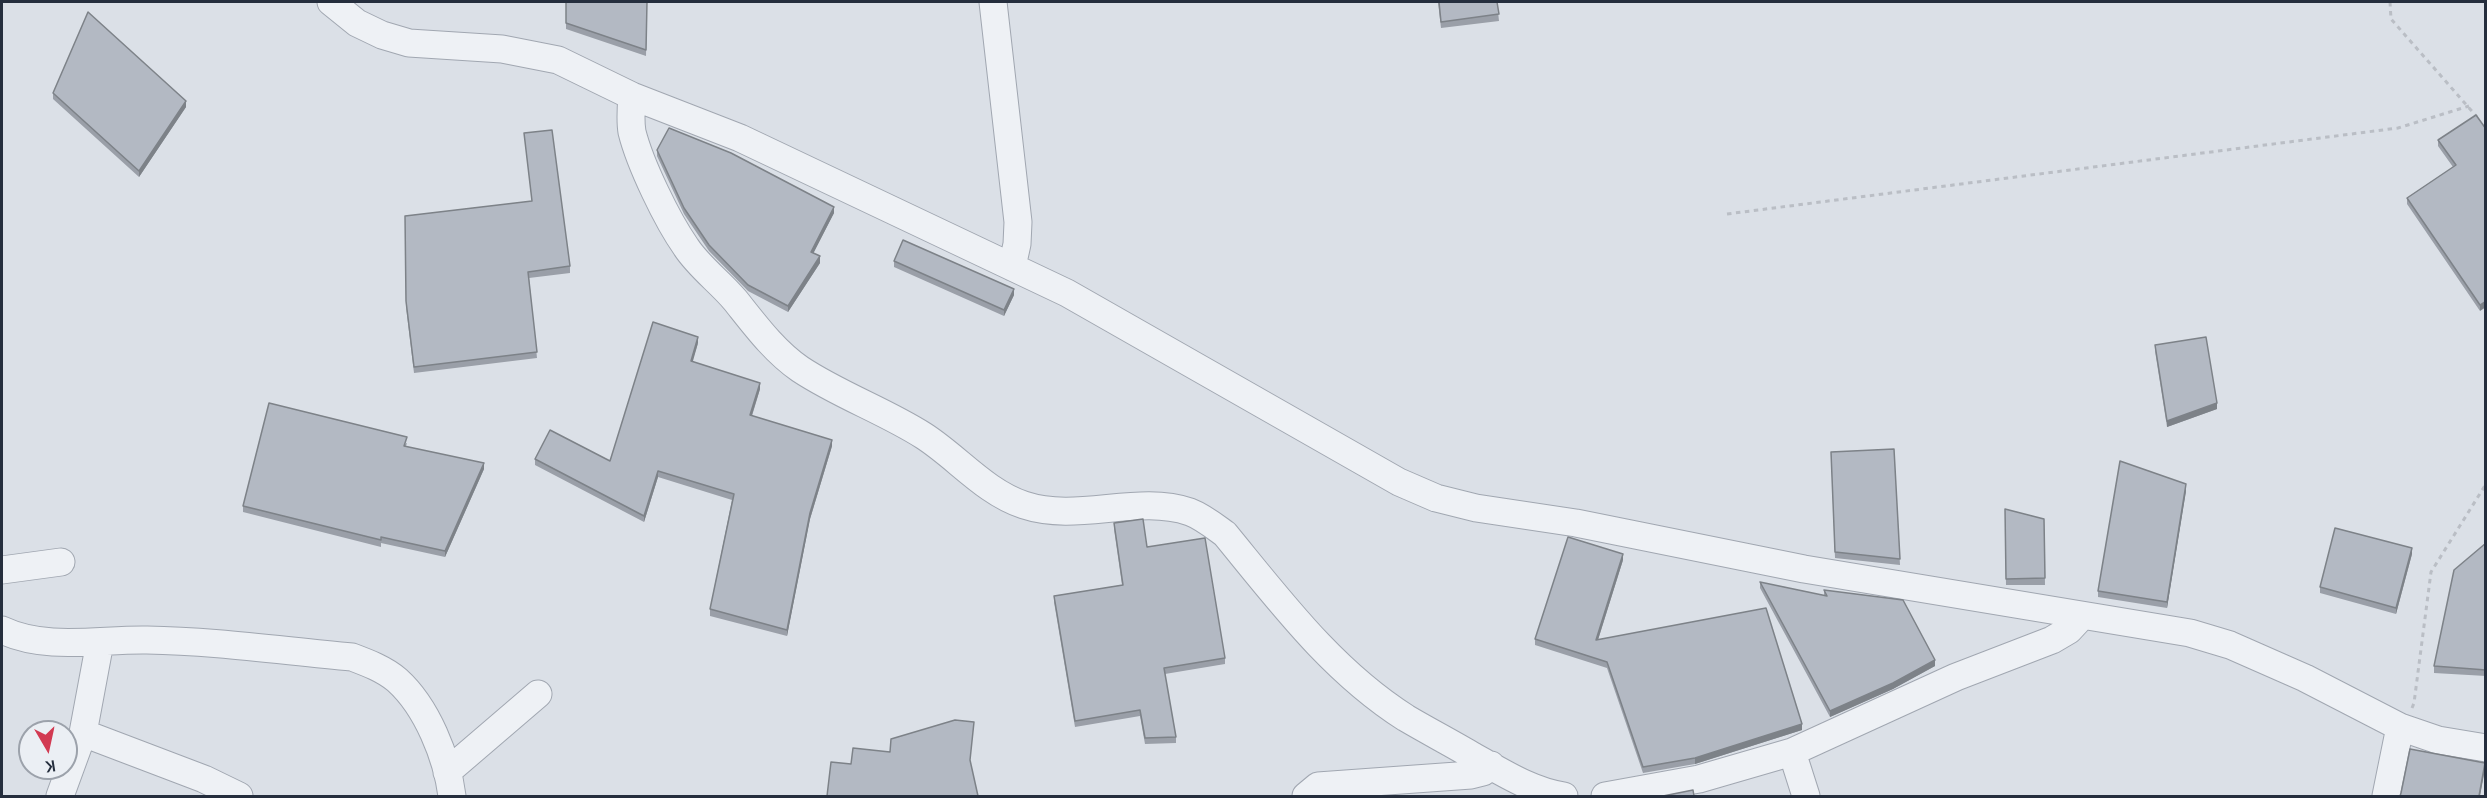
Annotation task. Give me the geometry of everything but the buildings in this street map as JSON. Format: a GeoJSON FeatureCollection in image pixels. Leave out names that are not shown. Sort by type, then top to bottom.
{"type":"FeatureCollection","features":[{"type":"Feature","properties":{"kind":"street"},"geometry":{"type":"LineString","coordinates":[[331,2],[357,23],[382,35],[409,43],[502,49],[558,60],[632,96],[740,138],[1077,298],[1399,482],[1436,498],[1476,508],[1575,523],[1804,569],[2153,626],[2230,645],[2305,678],[2400,727],[2438,740],[2486,748]]}},
{"type":"Feature","properties":{"kind":"street"},"geometry":{"type":"LineString","coordinates":[[993,2],[1018,222],[1017,244],[1012,267]]}},
{"type":"Feature","properties":{"kind":"street"},"geometry":{"type":"LineString","coordinates":[[632,96],[630,113],[637,148],[670,220],[687,249],[729,293],[778,352],[800,369],[924,436],[1002,495],[1024,505],[1051,512],[1165,507],[1191,513],[1209,522],[1225,534],[1300,626],[1331,658],[1368,689],[1405,717],[1491,765],[1548,794],[1564,796]]}},
{"type":"Feature","properties":{"kind":"street"},"geometry":{"type":"LineString","coordinates":[[2,570],[61,562]]}},
{"type":"Feature","properties":{"kind":"street"},"geometry":{"type":"LineString","coordinates":[[1605,796],[1699,779],[1792,752],[1956,677],[2052,640],[2069,630],[2082,616]]}},
{"type":"Feature","properties":{"kind":"street"},"geometry":{"type":"LineString","coordinates":[[2,630],[26,638],[56,642],[145,640],[190,642],[352,657],[375,665],[396,679],[408,692],[436,742],[450,784],[538,694]]}},
{"type":"Feature","properties":{"kind":"street"},"geometry":{"type":"LineString","coordinates":[[60,796],[83,733],[100,642]]}},
{"type":"Feature","properties":{"kind":"street"},"geometry":{"type":"LineString","coordinates":[[2386,796],[2400,727]]}},
{"type":"Feature","properties":{"kind":"street"},"geometry":{"type":"LineString","coordinates":[[83,733],[201,788],[239,796]]}},
{"type":"Feature","properties":{"kind":"street"},"geometry":{"type":"LineString","coordinates":[[1792,752],[1806,796]]}},
{"type":"Feature","properties":{"kind":"street"},"geometry":{"type":"LineString","coordinates":[[1306,796],[1318,786],[1471,776],[1483,772],[1491,765]]}},
{"type":"Feature","properties":{"kind":"path"},"geometry":{"type":"LineString","coordinates":[[2390,2],[2391,19],[2469,106],[2480,122]]}},
{"type":"Feature","properties":{"kind":"path"},"geometry":{"type":"LineString","coordinates":[[1727,214],[2398,128],[2469,106]]}},
{"type":"Feature","properties":{"kind":"path"},"geometry":{"type":"LineString","coordinates":[[2400,727],[2414,703],[2431,572],[2486,484]]}}]}
